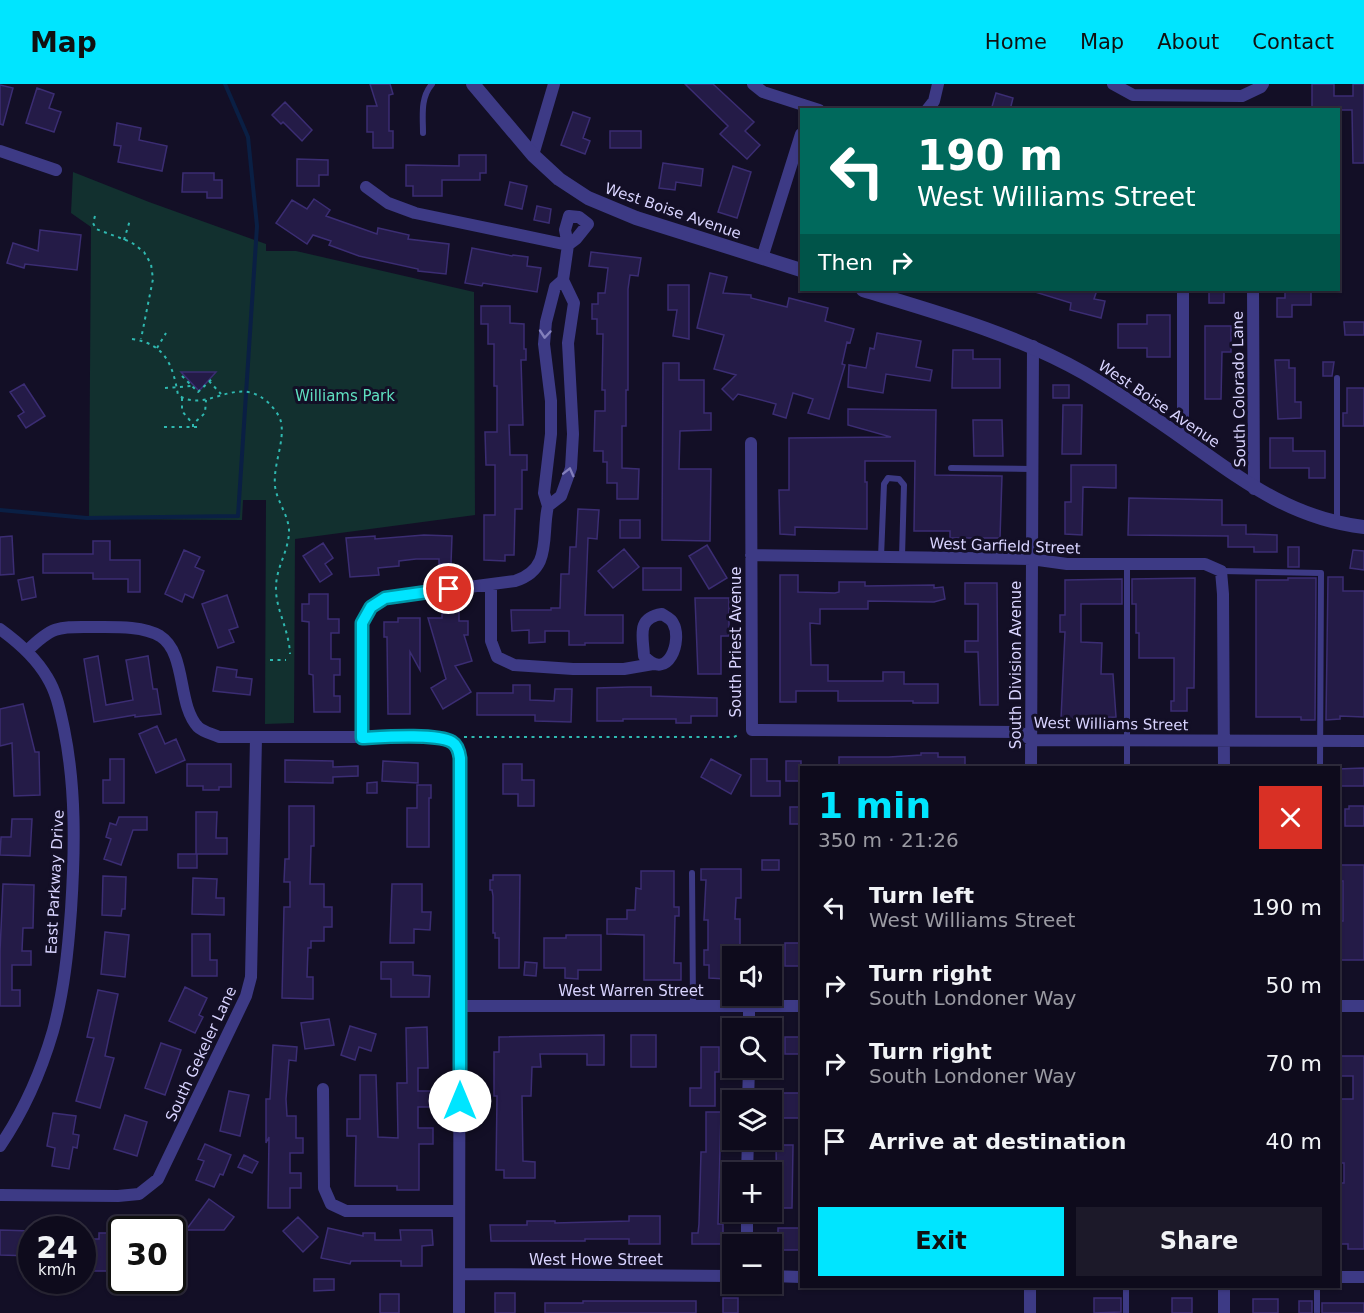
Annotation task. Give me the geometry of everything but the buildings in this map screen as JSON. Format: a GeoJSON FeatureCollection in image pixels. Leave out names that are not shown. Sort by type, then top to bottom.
{"type":"FeatureCollection","features":[{"type":"Feature","properties":{"kind":"street","name":"West Boise Avenue"},"geometry":{"type":"LineString","coordinates":[[473,84],[534,155],[559,179],[588,198],[636,218],[800,270]]}},
{"type":"Feature","properties":{"kind":"street"},"geometry":{"type":"LineString","coordinates":[[534,155],[554,84]]}},
{"type":"Feature","properties":{"kind":"street"},"geometry":{"type":"LineString","coordinates":[[753,84],[763,92],[813,108]]}},
{"type":"Feature","properties":{"kind":"street"},"geometry":{"type":"LineString","coordinates":[[929,108],[934,101],[938,84]]}},
{"type":"Feature","properties":{"kind":"street"},"geometry":{"type":"LineString","coordinates":[[1113,85],[1133,95],[1221,96],[1242,96],[1262,86]]}},
{"type":"Feature","properties":{"kind":"street"},"geometry":{"type":"LineString","coordinates":[[762,258],[800,137]]}},
{"type":"Feature","properties":{"kind":"street"},"geometry":{"type":"LineString","coordinates":[[0,151],[56,170]]}},
{"type":"Feature","properties":{"kind":"street"},"geometry":{"type":"LineString","coordinates":[[366,187],[388,203],[415,213],[568,245]]}},
{"type":"Feature","properties":{"kind":"street"},"geometry":{"type":"LineString","coordinates":[[548,506],[561,496],[571,468],[573,434],[568,343],[574,303],[563,280],[568,245],[565,230],[569,216],[579,217],[588,198]]}},
{"type":"Feature","properties":{"kind":"street"},"geometry":{"type":"LineString","coordinates":[[362,738],[362,623],[371,607],[385,598],[526,578],[534,572],[544,552],[548,506],[544,493],[551,434],[551,400],[544,344],[546,322],[555,287],[563,280]]}},
{"type":"Feature","properties":{"kind":"street","name":"West Boise Avenue"},"geometry":{"type":"LineString","coordinates":[[866,291],[983,327],[1033,346],[1118,393],[1254,489],[1307,514],[1337,524],[1364,527]]}},
{"type":"Feature","properties":{"kind":"street"},"geometry":{"type":"LineString","coordinates":[[1183,291],[1183,438]]}},
{"type":"Feature","properties":{"kind":"street","name":"South Colorado Lane"},"geometry":{"type":"LineString","coordinates":[[1253,291],[1254,489]]}},
{"type":"Feature","properties":{"kind":"street","name":"South Division Avenue"},"geometry":{"type":"LineString","coordinates":[[1031,766],[1033,346]]}},
{"type":"Feature","properties":{"kind":"street","name":"South Priest Avenue"},"geometry":{"type":"LineString","coordinates":[[751,443],[752,730]]}},
{"type":"Feature","properties":{"kind":"street","name":"West Garfield Street"},"geometry":{"type":"LineString","coordinates":[[751,555],[1031,559],[1067,564],[1205,564],[1221,571]]}},
{"type":"Feature","properties":{"kind":"street"},"geometry":{"type":"LineString","coordinates":[[1221,571],[1224,766]]}},
{"type":"Feature","properties":{"kind":"street"},"geometry":{"type":"LineString","coordinates":[[491,584],[491,641],[497,657],[514,665],[573,669],[624,669],[653,664]]}},
{"type":"Feature","properties":{"kind":"street"},"geometry":{"type":"LineString","coordinates":[[27,651],[44,634],[62,627],[132,628],[160,636],[174,652],[188,709],[199,729],[219,737],[436,737],[454,743],[460,758],[459,1313]]}},
{"type":"Feature","properties":{"kind":"street","name":"East Parkway Drive"},"geometry":{"type":"LineString","coordinates":[[0,628],[27,651],[47,677],[58,700],[74,792],[74,875],[63,987],[41,1068],[19,1119],[0,1146]]}},
{"type":"Feature","properties":{"kind":"street","name":"West Williams Street"},"geometry":{"type":"LineString","coordinates":[[752,730],[1020,732],[1031,740],[1364,741]]}},
{"type":"Feature","properties":{"kind":"street","name":"South Gekeler Lane"},"geometry":{"type":"LineString","coordinates":[[0,1195],[118,1196],[139,1194],[158,1179],[246,996],[251,977],[256,738]]}},
{"type":"Feature","properties":{"kind":"street","name":"West Warren Street"},"geometry":{"type":"LineString","coordinates":[[460,1006],[722,1006]]}},
{"type":"Feature","properties":{"kind":"street"},"geometry":{"type":"LineString","coordinates":[[749,1006],[749,1018]]}},
{"type":"Feature","properties":{"kind":"street","name":"West Warren Street"},"geometry":{"type":"LineString","coordinates":[[782,1006],[800,1006]]}},
{"type":"Feature","properties":{"kind":"street"},"geometry":{"type":"LineString","coordinates":[[1340,1006],[1364,1006]]}},
{"type":"Feature","properties":{"kind":"street"},"geometry":{"type":"LineString","coordinates":[[323,1089],[324,1188],[331,1204],[346,1211],[459,1210]]}},
{"type":"Feature","properties":{"kind":"street","name":"West Howe Street"},"geometry":{"type":"LineString","coordinates":[[459,1274],[722,1276]]}},
{"type":"Feature","properties":{"kind":"street"},"geometry":{"type":"LineString","coordinates":[[782,1276],[800,1276]]}},
{"type":"Feature","properties":{"kind":"street"},"geometry":{"type":"LineString","coordinates":[[1340,1277],[1364,1277]]}},
{"type":"Feature","properties":{"kind":"street"},"geometry":{"type":"LineString","coordinates":[[1030,1288],[1030,1313]]}},
{"type":"Feature","properties":{"kind":"street"},"geometry":{"type":"LineString","coordinates":[[1224,1288],[1224,1313]]}},
{"type":"Feature","properties":{"kind":"lane"},"geometry":{"type":"LineString","coordinates":[[423,133],[423,102],[432,84]]}},
{"type":"Feature","properties":{"kind":"lane"},"geometry":{"type":"LineString","coordinates":[[1337,378],[1337,524]]}},
{"type":"Feature","properties":{"kind":"lane"},"geometry":{"type":"LineString","coordinates":[[951,468],[1032,469]]}},
{"type":"Feature","properties":{"kind":"lane"},"geometry":{"type":"LineString","coordinates":[[881,557],[884,484],[888,478],[899,479],[904,485],[902,557]]}},
{"type":"Feature","properties":{"kind":"lane"},"geometry":{"type":"LineString","coordinates":[[1127,564],[1127,766]]}},
{"type":"Feature","properties":{"kind":"lane"},"geometry":{"type":"LineString","coordinates":[[1221,571],[1321,573],[1320,766]]}},
{"type":"Feature","properties":{"kind":"lane"},"geometry":{"type":"LineString","coordinates":[[692,873],[693,1006]]}},
{"type":"Feature","properties":{"kind":"lane"},"geometry":{"type":"LineString","coordinates":[[1126,1288],[1126,1313]]}},
{"type":"Feature","properties":{"kind":"lane"},"geometry":{"type":"LineString","coordinates":[[1317,1288],[1317,1313]]}},
{"type":"Feature","properties":{"kind":"path"},"geometry":{"type":"LineString","coordinates":[[95,216],[93,224],[96,229],[131,242],[144,252],[152,270],[153,279],[140,340]]}},
{"type":"Feature","properties":{"kind":"path"},"geometry":{"type":"LineString","coordinates":[[124,240],[130,220]]}},
{"type":"Feature","properties":{"kind":"path"},"geometry":{"type":"LineString","coordinates":[[156,348],[166,333]]}},
{"type":"Feature","properties":{"kind":"path"},"geometry":{"type":"LineString","coordinates":[[132,339],[140,340],[156,348],[170,363],[178,395],[182,398],[194,401],[237,391],[251,393],[261,396],[279,416],[282,424],[275,486],[286,515],[289,535],[277,573],[276,591],[288,636],[290,654]]}},
{"type":"Feature","properties":{"kind":"path"},"geometry":{"type":"LineString","coordinates":[[182,376],[198,392],[214,377]]}},
{"type":"Feature","properties":{"kind":"path"},"geometry":{"type":"LineString","coordinates":[[209,381],[221,394]]}},
{"type":"Feature","properties":{"kind":"path"},"geometry":{"type":"LineString","coordinates":[[165,388],[192,386]]}},
{"type":"Feature","properties":{"kind":"path"},"geometry":{"type":"LineString","coordinates":[[182,398],[182,411],[193,425]]}},
{"type":"Feature","properties":{"kind":"path"},"geometry":{"type":"LineString","coordinates":[[193,425],[205,413],[206,399]]}},
{"type":"Feature","properties":{"kind":"path"},"geometry":{"type":"LineString","coordinates":[[164,427],[193,425],[199,427]]}},
{"type":"Feature","properties":{"kind":"path"},"geometry":{"type":"LineString","coordinates":[[270,660],[285,660]]}},
{"type":"Feature","properties":{"kind":"path"},"geometry":{"type":"LineString","coordinates":[[454,743],[463,737],[734,737],[752,730]]}},
{"type":"Feature","properties":{"kind":"green space","name":"Williams Park"},"geometry":{"type":"Polygon","coordinates":[[[73,172],[266,244],[266,251],[296,251],[474,292],[475,515],[295,539],[294,723],[265,724],[266,500],[243,500],[242,520],[89,519],[91,227],[71,213],[73,172]]]}},
{"type":"Feature","properties":{"kind":"waterway"},"geometry":{"type":"LineString","coordinates":[[0,510],[87,518],[238,516],[257,226],[248,137],[225,84]]}},
{"type":"Feature","properties":{"kind":"route"},"geometry":{"type":"LineString","coordinates":[[449,589],[385,598],[371,607],[362,623],[362,738],[436,737],[454,743],[459,750],[460,1101]]}}]}
